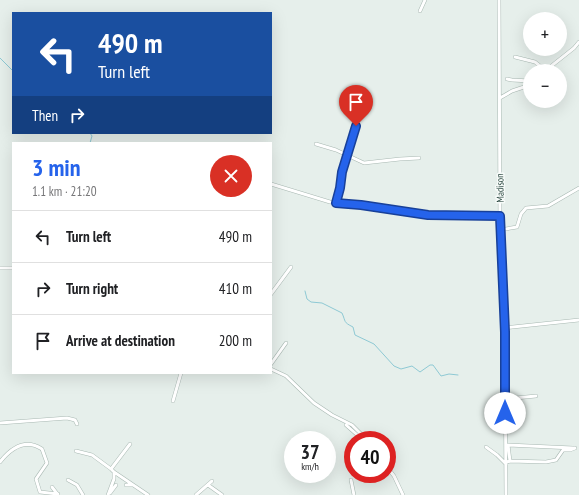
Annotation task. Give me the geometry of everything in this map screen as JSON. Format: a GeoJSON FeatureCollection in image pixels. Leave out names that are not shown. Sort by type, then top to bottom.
{"type":"FeatureCollection","features":[{"type":"Feature","properties":{"kind":"street"},"geometry":{"type":"LineString","coordinates":[[420,11],[425,0]]}},
{"type":"Feature","properties":{"kind":"street","name":"Madison"},"geometry":{"type":"LineString","coordinates":[[499,0],[500,230],[504,328],[506,495]]}},
{"type":"Feature","properties":{"kind":"street"},"geometry":{"type":"LineString","coordinates":[[553,64],[574,48],[579,42],[579,38]]}},
{"type":"Feature","properties":{"kind":"street"},"geometry":{"type":"LineString","coordinates":[[515,57],[538,64]]}},
{"type":"Feature","properties":{"kind":"street"},"geometry":{"type":"LineString","coordinates":[[507,79],[523,81]]}},
{"type":"Feature","properties":{"kind":"street"},"geometry":{"type":"LineString","coordinates":[[500,98],[512,91],[523,87]]}},
{"type":"Feature","properties":{"kind":"street"},"geometry":{"type":"LineString","coordinates":[[336,203],[346,155],[356,126]]}},
{"type":"Feature","properties":{"kind":"street"},"geometry":{"type":"LineString","coordinates":[[316,144],[336,150],[364,163],[419,158]]}},
{"type":"Feature","properties":{"kind":"street"},"geometry":{"type":"LineString","coordinates":[[272,184],[300,194],[336,203],[361,205],[428,215],[500,216]]}},
{"type":"Feature","properties":{"kind":"street"},"geometry":{"type":"LineString","coordinates":[[500,230],[517,227],[521,214],[526,208],[548,206],[579,188]]}},
{"type":"Feature","properties":{"kind":"street"},"geometry":{"type":"LineString","coordinates":[[272,293],[291,267]]}},
{"type":"Feature","properties":{"kind":"street"},"geometry":{"type":"LineString","coordinates":[[0,268],[12,268]]}},
{"type":"Feature","properties":{"kind":"street"},"geometry":{"type":"LineString","coordinates":[[504,328],[579,320]]}},
{"type":"Feature","properties":{"kind":"street"},"geometry":{"type":"LineString","coordinates":[[272,363],[286,343]]}},
{"type":"Feature","properties":{"kind":"street"},"geometry":{"type":"LineString","coordinates":[[272,369],[295,383],[314,403],[338,419],[352,431]]}},
{"type":"Feature","properties":{"kind":"street"},"geometry":{"type":"LineString","coordinates":[[173,401],[181,374]]}},
{"type":"Feature","properties":{"kind":"street"},"geometry":{"type":"LineString","coordinates":[[505,398],[536,396]]}},
{"type":"Feature","properties":{"kind":"street"},"geometry":{"type":"LineString","coordinates":[[0,423],[67,418],[75,420],[78,424]]}},
{"type":"Feature","properties":{"kind":"street"},"geometry":{"type":"LineString","coordinates":[[338,419],[352,425],[358,431]]}},
{"type":"Feature","properties":{"kind":"street"},"geometry":{"type":"LineString","coordinates":[[111,469],[130,444]]}},
{"type":"Feature","properties":{"kind":"street"},"geometry":{"type":"LineString","coordinates":[[0,462],[8,452],[20,445],[36,445],[42,449],[47,463],[36,479],[39,493],[58,495]]}},
{"type":"Feature","properties":{"kind":"street"},"geometry":{"type":"LineString","coordinates":[[486,447],[497,455],[505,464],[510,462],[546,462],[556,460],[563,450],[575,448],[508,445],[510,462]]}},
{"type":"Feature","properties":{"kind":"street"},"geometry":{"type":"LineString","coordinates":[[76,451],[92,455],[148,495]]}},
{"type":"Feature","properties":{"kind":"street"},"geometry":{"type":"LineString","coordinates":[[108,494],[114,479],[114,472]]}},
{"type":"Feature","properties":{"kind":"street"},"geometry":{"type":"LineString","coordinates":[[68,480],[77,485],[83,495]]}},
{"type":"Feature","properties":{"kind":"street"},"geometry":{"type":"LineString","coordinates":[[396,480],[403,495]]}},
{"type":"Feature","properties":{"kind":"street"},"geometry":{"type":"LineString","coordinates":[[196,495],[212,481]]}},
{"type":"Feature","properties":{"kind":"street"},"geometry":{"type":"LineString","coordinates":[[352,483],[354,495]]}},
{"type":"Feature","properties":{"kind":"street"},"geometry":{"type":"LineString","coordinates":[[108,494],[116,485]]}},
{"type":"Feature","properties":{"kind":"street"},"geometry":{"type":"LineString","coordinates":[[126,485],[133,485]]}},
{"type":"Feature","properties":{"kind":"street"},"geometry":{"type":"LineString","coordinates":[[208,485],[222,495]]}},
{"type":"Feature","properties":{"kind":"street"},"geometry":{"type":"LineString","coordinates":[[52,488],[58,495]]}},
{"type":"Feature","properties":{"kind":"waterway"},"geometry":{"type":"LineString","coordinates":[[0,58],[12,70]]}},
{"type":"Feature","properties":{"kind":"waterway"},"geometry":{"type":"LineString","coordinates":[[90,142],[92,136],[91,134]]}},
{"type":"Feature","properties":{"kind":"waterway"},"geometry":{"type":"LineString","coordinates":[[305,291],[307,299],[311,302],[322,303],[342,313],[346,323],[353,327],[355,335],[374,344],[394,366],[401,369],[412,366],[420,372],[430,365],[433,365],[441,376],[449,374],[458,375]]}},
{"type":"Feature","properties":{"kind":"route"},"geometry":{"type":"LineString","coordinates":[[356,126],[346,155],[336,203],[355,204],[438,216],[500,216],[505,332],[505,413]]}}]}
